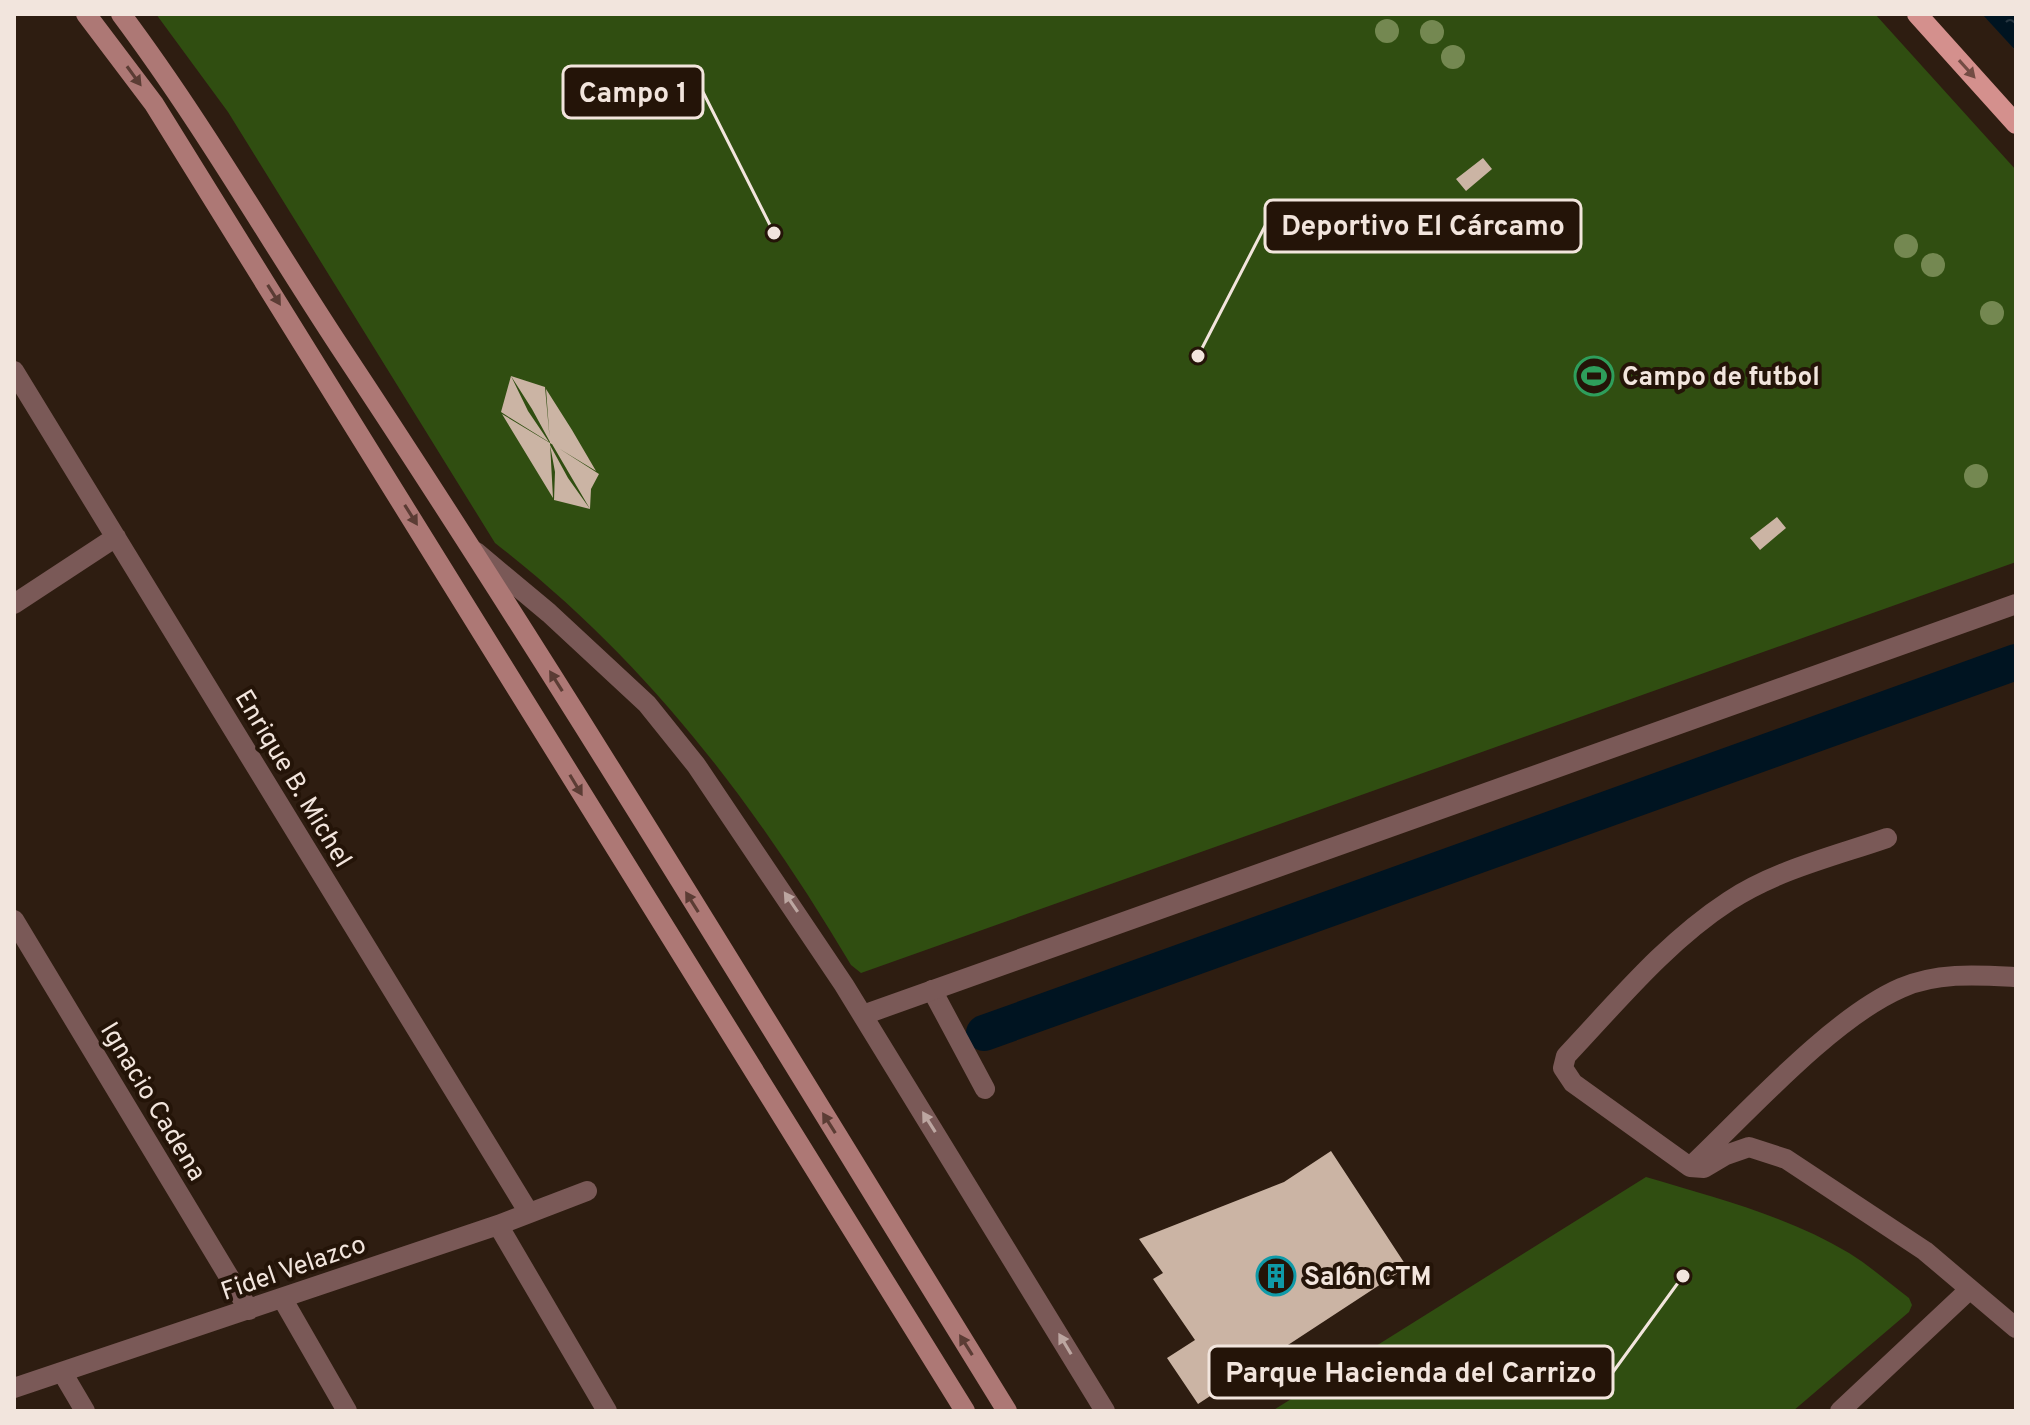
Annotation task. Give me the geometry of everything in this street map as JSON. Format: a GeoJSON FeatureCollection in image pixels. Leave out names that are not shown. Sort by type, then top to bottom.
{"type":"FeatureCollection","features":[{"type":"Feature","properties":{"kind":"main road"},"geometry":{"type":"LineString","coordinates":[[86,14],[154,104],[965,1411]]}},
{"type":"Feature","properties":{"kind":"main road"},"geometry":{"type":"LineString","coordinates":[[121,14],[205,132],[307,297],[476,552],[1007,1411]]}},
{"type":"Feature","properties":{"kind":"main road"},"geometry":{"type":"LineString","coordinates":[[1917,14],[2016,124]]}},
{"type":"Feature","properties":{"kind":"street","name":"Enrique B. Michel"},"geometry":{"type":"LineString","coordinates":[[14,371],[529,1213]]}},
{"type":"Feature","properties":{"kind":"street"},"geometry":{"type":"LineString","coordinates":[[14,604],[116,537]]}},
{"type":"Feature","properties":{"kind":"street"},"geometry":{"type":"LineString","coordinates":[[476,552],[549,613],[647,704],[746,836],[863,1015],[1105,1411]]}},
{"type":"Feature","properties":{"kind":"street"},"geometry":{"type":"LineString","coordinates":[[863,1015],[2016,604]]}},
{"type":"Feature","properties":{"kind":"street"},"geometry":{"type":"LineString","coordinates":[[1887,838],[1771,879],[1731,900],[1654,963],[1566,1056],[1563,1068],[1573,1083],[1690,1167],[1704,1168],[1726,1155],[1749,1147],[1786,1159],[1925,1251],[2016,1328]]}},
{"type":"Feature","properties":{"kind":"street","name":"Ignacio Cadena"},"geometry":{"type":"LineString","coordinates":[[14,920],[249,1310]]}},
{"type":"Feature","properties":{"kind":"street"},"geometry":{"type":"LineString","coordinates":[[1690,1167],[1831,1035],[1867,1006],[1903,987],[1942,977],[2016,977]]}},
{"type":"Feature","properties":{"kind":"street"},"geometry":{"type":"LineString","coordinates":[[932,990],[985,1089]]}},
{"type":"Feature","properties":{"kind":"street","name":"Fidel Velazco"},"geometry":{"type":"LineString","coordinates":[[14,1388],[498,1225],[587,1191]]}},
{"type":"Feature","properties":{"kind":"street"},"geometry":{"type":"LineString","coordinates":[[498,1225],[607,1411]]}},
{"type":"Feature","properties":{"kind":"street"},"geometry":{"type":"LineString","coordinates":[[1840,1411],[1969,1290]]}},
{"type":"Feature","properties":{"kind":"street"},"geometry":{"type":"LineString","coordinates":[[282,1298],[347,1411]]}},
{"type":"Feature","properties":{"kind":"street"},"geometry":{"type":"LineString","coordinates":[[62,1372],[85,1411]]}},
{"type":"Feature","properties":{"kind":"green space"},"geometry":{"type":"Polygon","coordinates":[[[156,14],[1875,14],[2016,170],[2016,562],[861,973],[851,965],[776,847],[693,737],[601,635],[495,543],[228,112],[156,14]]]}},
{"type":"Feature","properties":{"kind":"green space"},"geometry":{"type":"Polygon","coordinates":[[[1646,1177],[1750,1209],[1826,1240],[1857,1258],[1909,1298],[1912,1305],[1909,1312],[1793,1411],[1272,1411],[1646,1177]]]}},
{"type":"Feature","properties":{"kind":"water"},"geometry":{"type":"Polygon","coordinates":[[[1982,14],[2016,14],[2016,51],[1982,14]]]}},
{"type":"Feature","properties":{"kind":"building"},"geometry":{"type":"Polygon","coordinates":[[[1483,158],[1492,169],[1466,191],[1456,179],[1483,158]]]}},
{"type":"Feature","properties":{"kind":"building"},"geometry":{"type":"Polygon","coordinates":[[[511,376],[545,387],[550,442],[532,409],[511,376]]]}},
{"type":"Feature","properties":{"kind":"building"},"geometry":{"type":"Polygon","coordinates":[[[511,376],[528,411],[549,442],[501,412],[511,376]]]}},
{"type":"Feature","properties":{"kind":"building"},"geometry":{"type":"Polygon","coordinates":[[[546,389],[572,430],[596,471],[550,443],[546,389]]]}},
{"type":"Feature","properties":{"kind":"building"},"geometry":{"type":"Polygon","coordinates":[[[502,414],[550,443],[553,498],[502,414]]]}},
{"type":"Feature","properties":{"kind":"building"},"geometry":{"type":"Polygon","coordinates":[[[552,444],[599,474],[591,489],[590,509],[552,444]]]}},
{"type":"Feature","properties":{"kind":"building"},"geometry":{"type":"Polygon","coordinates":[[[550,445],[590,509],[554,500],[555,472],[550,445]]]}},
{"type":"Feature","properties":{"kind":"building"},"geometry":{"type":"Polygon","coordinates":[[[1777,517],[1786,528],[1760,550],[1750,538],[1777,517]]]}},
{"type":"Feature","properties":{"kind":"building","name":"Salón CTM"},"geometry":{"type":"Polygon","coordinates":[[[1331,1151],[1407,1267],[1198,1404],[1167,1358],[1195,1340],[1153,1279],[1163,1273],[1139,1239],[1284,1182],[1331,1151]]]}},
{"type":"Feature","properties":{"kind":"waterway"},"geometry":{"type":"LineString","coordinates":[[984,1033],[2016,662]]}},
{"type":"Feature","properties":{"kind":"place","name":"Campo 1"},"geometry":{"type":"Point","coordinates":[774,233]}},
{"type":"Feature","properties":{"kind":"place","name":"Deportivo El Cárcamo"},"geometry":{"type":"Point","coordinates":[1198,356]}},
{"type":"Feature","properties":{"kind":"place","name":"Campo de futbol"},"geometry":{"type":"Point","coordinates":[1594,376]}},
{"type":"Feature","properties":{"kind":"place","name":"Salón CTM"},"geometry":{"type":"Point","coordinates":[1276,1276]}},
{"type":"Feature","properties":{"kind":"place","name":"Parque Hacienda del Carrizo"},"geometry":{"type":"Point","coordinates":[1683,1276]}}]}
